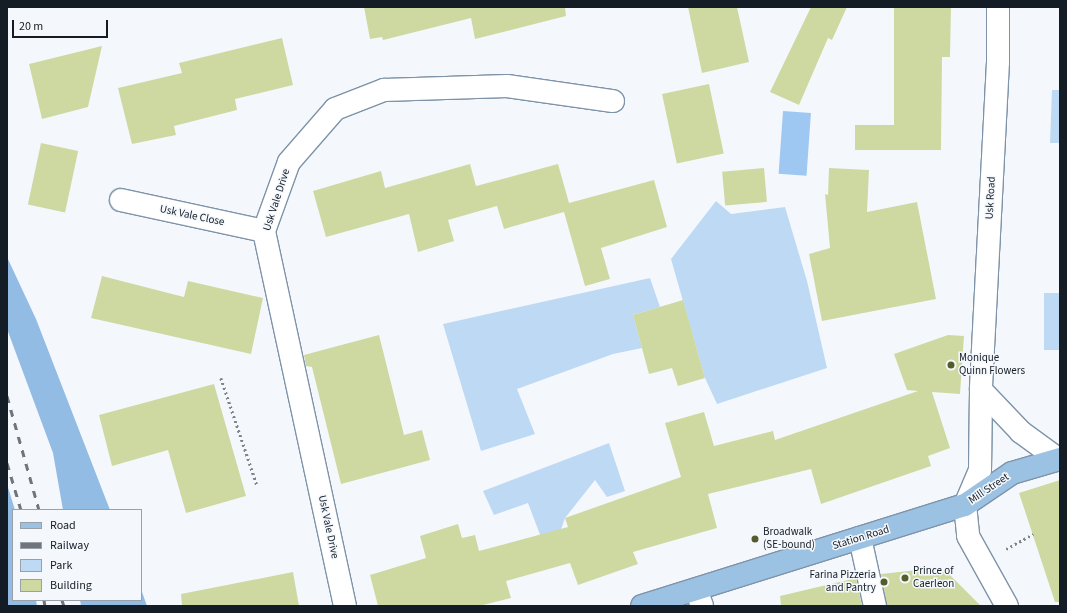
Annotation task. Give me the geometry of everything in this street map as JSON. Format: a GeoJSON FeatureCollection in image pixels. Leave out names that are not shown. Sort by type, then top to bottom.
{"type":"FeatureCollection","features":[{"type":"Feature","properties":{"kind":"main road","name":"Mill Street"},"geometry":{"type":"LineString","coordinates":[[965,505],[1012,473],[1059,459]]}},
{"type":"Feature","properties":{"kind":"main road","name":"Station Road"},"geometry":{"type":"LineString","coordinates":[[642,606],[699,598],[860,538],[965,505]]}},
{"type":"Feature","properties":{"kind":"street","name":"Usk Road"},"geometry":{"type":"LineString","coordinates":[[965,505],[980,470],[980,390],[998,62],[998,7]]}},
{"type":"Feature","properties":{"kind":"street","name":"Usk Vale Drive"},"geometry":{"type":"LineString","coordinates":[[345,606],[264,231],[289,162],[335,109],[384,90],[507,86],[613,101]]}},
{"type":"Feature","properties":{"kind":"street","name":"Usk Vale Close"},"geometry":{"type":"LineString","coordinates":[[121,200],[264,231]]}},
{"type":"Feature","properties":{"kind":"street"},"geometry":{"type":"LineString","coordinates":[[980,390],[1022,432],[1059,459]]}},
{"type":"Feature","properties":{"kind":"street"},"geometry":{"type":"LineString","coordinates":[[965,505],[968,536],[1007,606]]}},
{"type":"Feature","properties":{"kind":"street"},"geometry":{"type":"LineString","coordinates":[[860,538],[875,606]]}},
{"type":"Feature","properties":{"kind":"path"},"geometry":{"type":"LineString","coordinates":[[222,378],[257,486]]}},
{"type":"Feature","properties":{"kind":"path"},"geometry":{"type":"LineString","coordinates":[[1025,537],[1032,534]]}},
{"type":"Feature","properties":{"kind":"green space"},"geometry":{"type":"Polygon","coordinates":[[[1052,90],[1060,90],[1060,143],[1050,143],[1052,90]]]}},
{"type":"Feature","properties":{"kind":"green space"},"geometry":{"type":"Polygon","coordinates":[[[716,201],[731,214],[785,207],[807,281],[827,368],[717,404],[705,378],[671,259],[716,201]]]}},
{"type":"Feature","properties":{"kind":"green space"},"geometry":{"type":"Polygon","coordinates":[[[650,278],[660,307],[633,315],[642,348],[613,354],[517,389],[535,434],[481,451],[443,324],[650,278]]]}},
{"type":"Feature","properties":{"kind":"green space"},"geometry":{"type":"Polygon","coordinates":[[[1044,293],[1060,293],[1060,350],[1044,350],[1044,293]]]}},
{"type":"Feature","properties":{"kind":"green space"},"geometry":{"type":"Polygon","coordinates":[[[609,443],[625,491],[607,497],[595,480],[565,518],[550,561],[528,503],[494,515],[483,491],[609,443]]]}},
{"type":"Feature","properties":{"kind":"shaded area"},"geometry":{"type":"Polygon","coordinates":[[[783,111],[811,113],[807,176],[779,174],[783,111]]]}},
{"type":"Feature","properties":{"kind":"shaded area"},"geometry":{"type":"Polygon","coordinates":[[[7,257],[36,319],[110,509],[63,509],[53,453],[7,329],[7,257]]]}},
{"type":"Feature","properties":{"kind":"shaded area"},"geometry":{"type":"Polygon","coordinates":[[[7,484],[15,509],[12,509],[12,601],[36,601],[37,606],[7,606],[7,484]]]}},
{"type":"Feature","properties":{"kind":"shaded area"},"geometry":{"type":"Polygon","coordinates":[[[142,592],[147,606],[81,606],[80,601],[142,601],[142,592]]]}},
{"type":"Feature","properties":{"kind":"building"},"geometry":{"type":"Polygon","coordinates":[[[364,7],[565,7],[566,16],[475,39],[471,18],[383,40],[382,37],[370,39],[364,7]]]}},
{"type":"Feature","properties":{"kind":"building"},"geometry":{"type":"Polygon","coordinates":[[[688,7],[737,7],[749,62],[702,73],[688,7]]]}},
{"type":"Feature","properties":{"kind":"building"},"geometry":{"type":"Polygon","coordinates":[[[811,7],[847,7],[832,40],[828,38],[799,105],[770,92],[811,7]]]}},
{"type":"Feature","properties":{"kind":"building"},"geometry":{"type":"Polygon","coordinates":[[[894,7],[951,7],[950,57],[942,57],[941,150],[855,150],[855,125],[894,125],[894,7]]]}},
{"type":"Feature","properties":{"kind":"building"},"geometry":{"type":"Polygon","coordinates":[[[282,38],[293,85],[235,99],[237,110],[174,126],[176,135],[132,144],[118,88],[182,73],[179,63],[282,38]]]}},
{"type":"Feature","properties":{"kind":"building"},"geometry":{"type":"Polygon","coordinates":[[[102,46],[88,107],[42,119],[29,64],[102,46]]]}},
{"type":"Feature","properties":{"kind":"building"},"geometry":{"type":"Polygon","coordinates":[[[709,84],[724,153],[677,163],[662,94],[709,84]]]}},
{"type":"Feature","properties":{"kind":"building"},"geometry":{"type":"Polygon","coordinates":[[[41,143],[78,151],[65,213],[28,205],[41,143]]]}},
{"type":"Feature","properties":{"kind":"building"},"geometry":{"type":"Polygon","coordinates":[[[470,164],[476,186],[558,164],[569,203],[654,180],[667,227],[601,248],[610,279],[585,286],[564,212],[504,229],[497,206],[448,220],[454,241],[418,252],[409,214],[326,237],[313,191],[381,171],[385,188],[470,164]]]}},
{"type":"Feature","properties":{"kind":"building"},"geometry":{"type":"Polygon","coordinates":[[[764,168],[767,202],[725,206],[722,172],[764,168]]]}},
{"type":"Feature","properties":{"kind":"building"},"geometry":{"type":"Polygon","coordinates":[[[829,168],[869,170],[867,212],[917,202],[936,299],[822,321],[809,254],[830,248],[825,194],[828,195],[829,168]]]}},
{"type":"Feature","properties":{"kind":"building"},"geometry":{"type":"Polygon","coordinates":[[[102,276],[184,297],[188,281],[263,298],[251,354],[91,318],[102,276]]]}},
{"type":"Feature","properties":{"kind":"building"},"geometry":{"type":"Polygon","coordinates":[[[683,300],[705,378],[678,386],[672,368],[649,374],[633,315],[683,300]]]}},
{"type":"Feature","properties":{"kind":"building"},"geometry":{"type":"Polygon","coordinates":[[[379,335],[404,435],[422,430],[430,460],[341,484],[312,367],[306,366],[304,355],[379,335]]]}},
{"type":"Feature","properties":{"kind":"building"},"geometry":{"type":"Polygon","coordinates":[[[948,335],[964,336],[960,394],[932,392],[950,448],[928,456],[931,466],[821,504],[811,469],[708,494],[717,528],[633,552],[638,564],[578,585],[570,563],[506,581],[511,598],[479,606],[378,606],[370,575],[426,558],[420,536],[458,524],[462,538],[475,535],[479,551],[568,527],[565,518],[681,477],[665,423],[704,412],[714,446],[773,431],[775,440],[918,391],[907,390],[894,354],[948,335]]]}},
{"type":"Feature","properties":{"kind":"building"},"geometry":{"type":"Polygon","coordinates":[[[214,384],[246,496],[186,513],[168,450],[112,466],[99,415],[214,384]]]}},
{"type":"Feature","properties":{"kind":"building"},"geometry":{"type":"Polygon","coordinates":[[[1060,480],[1060,602],[1055,602],[1019,493],[1060,480]]]}},
{"type":"Feature","properties":{"kind":"building"},"geometry":{"type":"Polygon","coordinates":[[[935,568],[948,573],[981,606],[887,606],[881,574],[935,568]]]}},
{"type":"Feature","properties":{"kind":"building"},"geometry":{"type":"Polygon","coordinates":[[[293,572],[299,606],[182,606],[181,594],[293,572]]]}},
{"type":"Feature","properties":{"kind":"building"},"geometry":{"type":"Polygon","coordinates":[[[856,578],[862,606],[781,606],[780,596],[856,578]]]}},
{"type":"Feature","properties":{"kind":"railway"},"geometry":{"type":"LineString","coordinates":[[7,396],[39,509]]}},
{"type":"Feature","properties":{"kind":"railway"},"geometry":{"type":"LineString","coordinates":[[7,463],[21,509]]}},
{"type":"Feature","properties":{"kind":"railway"},"geometry":{"type":"LineString","coordinates":[[44,601],[45,606]]}},
{"type":"Feature","properties":{"kind":"railway"},"geometry":{"type":"LineString","coordinates":[[62,601],[64,606]]}},
{"type":"Feature","properties":{"kind":"place","name":"Monique Quinn Flowers"},"geometry":{"type":"Point","coordinates":[951,365]}},
{"type":"Feature","properties":{"kind":"place","name":"Broadwalk (SE-bound)"},"geometry":{"type":"Point","coordinates":[755,539]}},
{"type":"Feature","properties":{"kind":"place","name":"Prince of Caerleon"},"geometry":{"type":"Point","coordinates":[905,578]}},
{"type":"Feature","properties":{"kind":"place","name":"Farina Pizzeria and Pantry"},"geometry":{"type":"Point","coordinates":[884,582]}}]}
